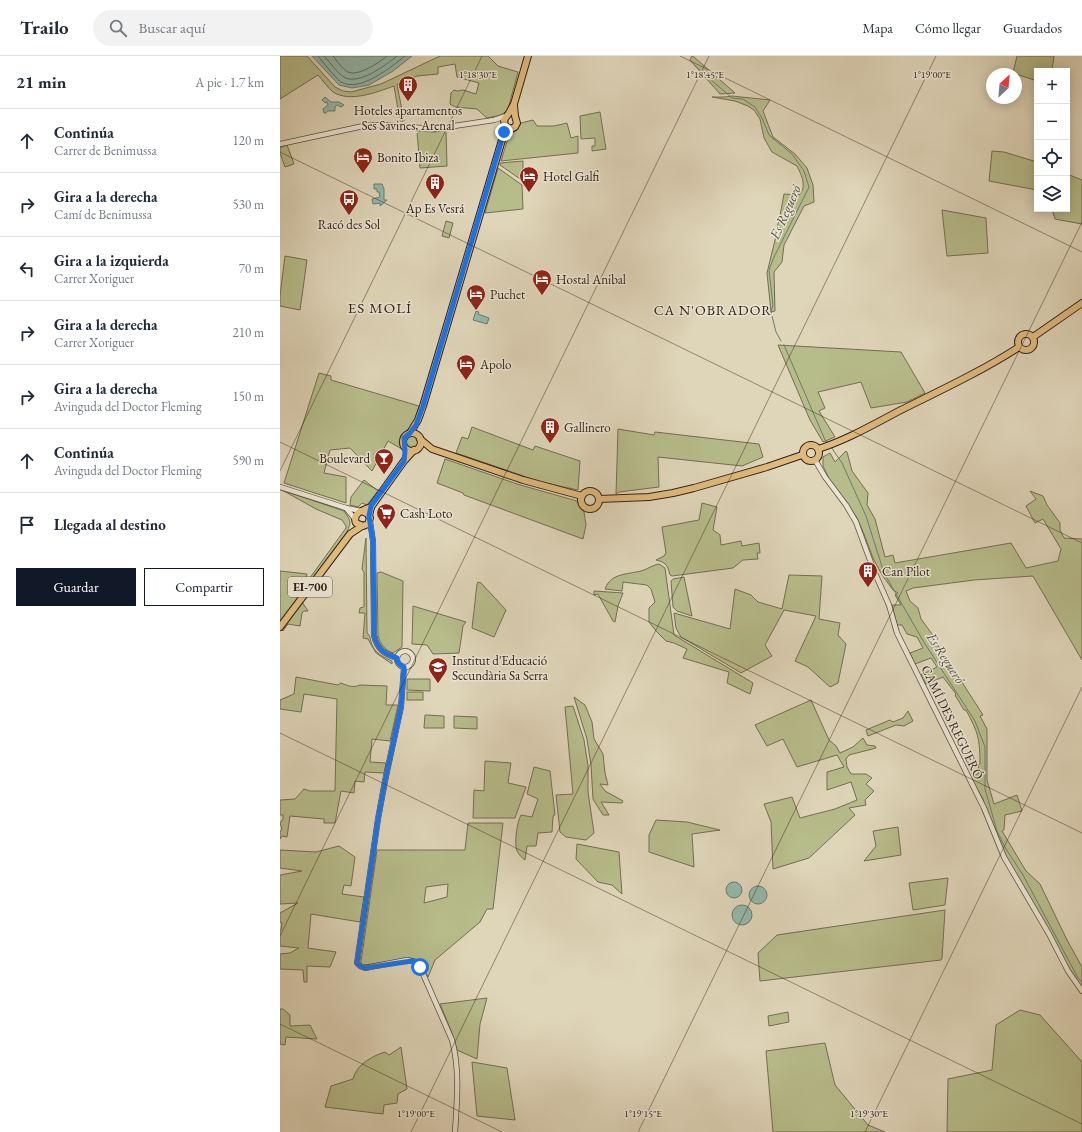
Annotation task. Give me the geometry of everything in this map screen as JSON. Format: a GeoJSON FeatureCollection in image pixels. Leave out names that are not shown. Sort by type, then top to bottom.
{"type":"FeatureCollection","features":[{"type":"Feature","properties":{"kind":"main road","name":"EI-700"},"geometry":{"type":"LineString","coordinates":[[404,461],[404,438],[410,433],[418,420],[502,140],[506,126],[504,120],[514,104],[528,56]]}},
{"type":"Feature","properties":{"kind":"main road","name":"EI-700"},"geometry":{"type":"LineString","coordinates":[[506,126],[514,128],[517,125],[514,104]]}},
{"type":"Feature","properties":{"kind":"main road"},"geometry":{"type":"LineString","coordinates":[[507,115],[515,116]]}},
{"type":"Feature","properties":{"kind":"main road"},"geometry":{"type":"LineString","coordinates":[[1033,337],[1082,303]]}},
{"type":"Feature","properties":{"kind":"main road"},"geometry":{"type":"LineString","coordinates":[[1028,334],[1033,337],[1034,343],[1032,348],[1024,350],[1020,347],[1018,341],[1022,335],[1028,334]]}},
{"type":"Feature","properties":{"kind":"main road"},"geometry":{"type":"LineString","coordinates":[[818,449],[833,444],[974,373],[1020,347]]}},
{"type":"Feature","properties":{"kind":"main road","name":"EI-700"},"geometry":{"type":"LineString","coordinates":[[350,534],[368,524],[371,506],[404,461],[420,445],[418,420]]}},
{"type":"Feature","properties":{"kind":"main road"},"geometry":{"type":"LineString","coordinates":[[410,433],[416,434],[432,448],[523,480],[582,496]]}},
{"type":"Feature","properties":{"kind":"main road"},"geometry":{"type":"LineString","coordinates":[[812,444],[818,449],[819,454],[815,460],[808,460],[802,455],[802,450],[807,445],[812,444]]}},
{"type":"Feature","properties":{"kind":"main road"},"geometry":{"type":"LineString","coordinates":[[404,446],[408,450],[432,448]]}},
{"type":"Feature","properties":{"kind":"main road"},"geometry":{"type":"LineString","coordinates":[[599,499],[649,497],[680,492],[760,469],[802,455]]}},
{"type":"Feature","properties":{"kind":"main road"},"geometry":{"type":"LineString","coordinates":[[591,491],[596,493],[599,499],[596,506],[592,508],[587,508],[582,503],[582,496],[586,492],[591,491]]}},
{"type":"Feature","properties":{"kind":"main road","name":"EI-700"},"geometry":{"type":"LineString","coordinates":[[280,627],[350,534],[356,515],[371,506]]}},
{"type":"Feature","properties":{"kind":"main road"},"geometry":{"type":"LineString","coordinates":[[361,511],[366,512],[369,518]]}},
{"type":"Feature","properties":{"kind":"main road"},"geometry":{"type":"LineString","coordinates":[[355,520],[358,525],[362,526]]}},
{"type":"Feature","properties":{"kind":"street"},"geometry":{"type":"LineString","coordinates":[[280,144],[368,125],[434,129],[494,120],[507,115]]}},
{"type":"Feature","properties":{"kind":"street"},"geometry":{"type":"LineString","coordinates":[[494,120],[506,126]]}},
{"type":"Feature","properties":{"kind":"street","name":"CAMÍ DES REGUERÓ"},"geometry":{"type":"LineString","coordinates":[[815,460],[824,477],[846,505],[856,522],[874,571],[889,605],[897,633],[984,808],[1004,857],[1049,934],[1068,971],[1082,991]]}},
{"type":"Feature","properties":{"kind":"street"},"geometry":{"type":"LineString","coordinates":[[280,487],[346,508],[361,511]]}},
{"type":"Feature","properties":{"kind":"street"},"geometry":{"type":"LineString","coordinates":[[346,508],[355,520]]}},
{"type":"Feature","properties":{"kind":"street"},"geometry":{"type":"LineString","coordinates":[[369,518],[372,534],[374,635],[382,652],[397,658]]}},
{"type":"Feature","properties":{"kind":"street"},"geometry":{"type":"LineString","coordinates":[[362,526],[372,534]]}},
{"type":"Feature","properties":{"kind":"street"},"geometry":{"type":"LineString","coordinates":[[404,650],[410,653],[413,659],[412,663],[404,667],[397,662],[397,658],[400,652],[404,650]]}},
{"type":"Feature","properties":{"kind":"street"},"geometry":{"type":"LineString","coordinates":[[404,667],[401,707],[382,796],[358,961],[360,966],[365,968],[407,960],[416,962],[420,967],[452,1040],[454,1049],[456,1085],[455,1132]]}},
{"type":"Feature","properties":{"kind":"green space"},"geometry":{"type":"Polygon","coordinates":[[[280,56],[307,56],[335,87],[343,91],[351,92],[381,84],[440,56],[488,56],[498,66],[518,72],[508,109],[501,114],[487,118],[477,109],[455,107],[450,104],[451,93],[454,90],[463,90],[476,94],[479,83],[457,77],[455,64],[438,67],[438,74],[417,76],[397,84],[404,121],[400,121],[394,86],[364,95],[347,97],[333,92],[318,75],[280,99],[280,56]]]}},
{"type":"Feature","properties":{"kind":"green space"},"geometry":{"type":"Polygon","coordinates":[[[692,56],[735,93],[720,94],[690,60],[692,56]]]}},
{"type":"Feature","properties":{"kind":"green space"},"geometry":{"type":"Polygon","coordinates":[[[1017,56],[1054,56],[1052,68],[1034,68],[1034,80],[1022,76],[1022,68],[1014,68],[1017,56]]]}},
{"type":"Feature","properties":{"kind":"green space"},"geometry":{"type":"Polygon","coordinates":[[[732,96],[770,100],[763,111],[773,137],[795,154],[807,168],[813,185],[814,202],[804,206],[784,245],[782,262],[774,272],[775,311],[771,312],[767,273],[784,194],[799,195],[803,188],[803,181],[797,166],[772,152],[764,138],[760,119],[754,110],[735,101],[712,97],[732,96]]]}},
{"type":"Feature","properties":{"kind":"green space"},"geometry":{"type":"Polygon","coordinates":[[[600,112],[606,149],[592,151],[592,146],[595,146],[595,138],[581,139],[580,116],[600,112]]]}},
{"type":"Feature","properties":{"kind":"green space"},"geometry":{"type":"Polygon","coordinates":[[[533,120],[537,126],[554,126],[567,123],[571,138],[578,136],[578,153],[501,161],[509,135],[517,130],[521,123],[533,120]]]}},
{"type":"Feature","properties":{"kind":"green space"},"geometry":{"type":"Polygon","coordinates":[[[417,131],[446,131],[447,166],[420,168],[417,131]]]}},
{"type":"Feature","properties":{"kind":"green space"},"geometry":{"type":"Polygon","coordinates":[[[287,145],[294,164],[285,167],[280,153],[280,148],[287,145]]]}},
{"type":"Feature","properties":{"kind":"green space"},"geometry":{"type":"Polygon","coordinates":[[[992,151],[1004,152],[1034,161],[1034,189],[989,181],[992,151]]]}},
{"type":"Feature","properties":{"kind":"green space"},"geometry":{"type":"Polygon","coordinates":[[[523,161],[523,181],[500,165],[500,163],[523,161]]]}},
{"type":"Feature","properties":{"kind":"green space"},"geometry":{"type":"Polygon","coordinates":[[[498,168],[522,185],[523,209],[485,213],[498,168]]]}},
{"type":"Feature","properties":{"kind":"green space"},"geometry":{"type":"Polygon","coordinates":[[[1070,175],[1082,180],[1082,224],[1055,219],[1053,212],[1070,212],[1070,175]]]}},
{"type":"Feature","properties":{"kind":"green space"},"geometry":{"type":"Polygon","coordinates":[[[942,210],[986,218],[988,253],[947,256],[942,210]]]}},
{"type":"Feature","properties":{"kind":"green space"},"geometry":{"type":"Polygon","coordinates":[[[446,221],[453,223],[449,238],[442,236],[446,221]]]}},
{"type":"Feature","properties":{"kind":"green space"},"geometry":{"type":"Polygon","coordinates":[[[285,256],[307,260],[300,310],[280,306],[285,256]]]}},
{"type":"Feature","properties":{"kind":"green space"},"geometry":{"type":"Polygon","coordinates":[[[778,345],[901,352],[925,393],[907,402],[871,408],[861,382],[818,392],[825,408],[819,411],[835,437],[823,442],[810,420],[778,345]]]}},
{"type":"Feature","properties":{"kind":"green space"},"geometry":{"type":"Polygon","coordinates":[[[319,373],[331,376],[331,380],[419,406],[413,425],[401,435],[399,443],[402,449],[388,441],[372,471],[350,448],[330,450],[324,473],[346,477],[346,503],[284,483],[319,373]]]}},
{"type":"Feature","properties":{"kind":"green space"},"geometry":{"type":"Polygon","coordinates":[[[472,427],[533,450],[535,446],[580,461],[578,490],[541,482],[456,453],[462,437],[468,439],[472,427]]]}},
{"type":"Feature","properties":{"kind":"green space"},"geometry":{"type":"Polygon","coordinates":[[[618,429],[654,435],[655,432],[759,444],[763,457],[742,466],[658,457],[659,487],[619,492],[616,494],[618,429]]]}},
{"type":"Feature","properties":{"kind":"green space"},"geometry":{"type":"Polygon","coordinates":[[[409,435],[415,435],[419,439],[419,445],[415,449],[409,449],[405,445],[405,439],[409,435]]]}},
{"type":"Feature","properties":{"kind":"green space"},"geometry":{"type":"Polygon","coordinates":[[[846,451],[852,471],[868,493],[867,505],[875,519],[885,557],[893,555],[895,563],[1011,543],[1026,568],[1058,561],[1061,549],[1043,519],[1035,523],[1026,506],[1036,499],[1030,491],[1043,496],[1047,505],[1060,523],[1060,530],[1064,538],[1082,539],[1082,660],[1033,576],[974,580],[913,588],[906,591],[910,601],[918,608],[921,619],[932,634],[943,655],[943,662],[955,678],[958,676],[983,715],[980,716],[987,729],[987,780],[994,804],[1017,795],[1022,811],[1005,815],[1004,830],[1002,831],[1026,871],[1040,884],[1082,967],[1082,989],[1073,977],[1000,845],[983,799],[971,778],[979,773],[978,765],[980,764],[979,742],[976,730],[966,710],[964,710],[955,695],[956,694],[943,677],[926,684],[921,675],[937,667],[931,658],[915,664],[910,653],[923,648],[917,637],[907,634],[902,625],[897,625],[892,605],[901,605],[895,595],[898,593],[893,590],[882,575],[873,558],[857,518],[846,501],[832,485],[823,466],[823,457],[830,453],[835,462],[846,451]]]}},
{"type":"Feature","properties":{"kind":"green space"},"geometry":{"type":"Polygon","coordinates":[[[445,459],[517,484],[577,501],[584,512],[586,525],[583,539],[464,495],[463,493],[437,483],[445,459]]]}},
{"type":"Feature","properties":{"kind":"green space"},"geometry":{"type":"Polygon","coordinates":[[[364,480],[378,491],[367,505],[362,503],[358,507],[350,505],[351,497],[364,480]]]}},
{"type":"Feature","properties":{"kind":"green space"},"geometry":{"type":"Polygon","coordinates":[[[282,490],[344,511],[350,523],[347,532],[348,534],[283,620],[280,621],[280,571],[307,574],[304,586],[346,528],[342,520],[316,509],[282,490]]]}},
{"type":"Feature","properties":{"kind":"green space"},"geometry":{"type":"Polygon","coordinates":[[[702,503],[717,507],[713,530],[720,535],[721,545],[741,541],[742,546],[759,543],[760,553],[757,553],[758,559],[743,560],[733,568],[672,576],[670,575],[666,565],[656,560],[664,556],[666,553],[662,527],[699,520],[702,503]]]}},
{"type":"Feature","properties":{"kind":"green space"},"geometry":{"type":"Polygon","coordinates":[[[366,538],[367,633],[376,651],[380,655],[392,661],[392,664],[376,653],[368,639],[363,638],[365,613],[359,613],[360,608],[364,607],[364,572],[362,569],[366,538]]]}},
{"type":"Feature","properties":{"kind":"green space"},"geometry":{"type":"Polygon","coordinates":[[[659,564],[665,568],[674,635],[753,683],[750,694],[727,683],[729,672],[683,658],[687,649],[666,641],[656,631],[649,622],[649,608],[655,602],[651,589],[647,585],[623,582],[622,591],[605,589],[616,577],[644,570],[659,564]]]}},
{"type":"Feature","properties":{"kind":"green space"},"geometry":{"type":"Polygon","coordinates":[[[381,572],[403,581],[402,647],[393,653],[383,646],[378,636],[377,573],[381,572]]]}},
{"type":"Feature","properties":{"kind":"green space"},"geometry":{"type":"Polygon","coordinates":[[[789,575],[822,576],[819,619],[840,623],[838,635],[846,644],[838,683],[830,687],[808,667],[795,661],[816,616],[784,610],[765,645],[772,656],[741,673],[681,637],[676,628],[674,613],[730,629],[735,589],[751,595],[758,602],[782,609],[789,575]]]}},
{"type":"Feature","properties":{"kind":"green space"},"geometry":{"type":"Polygon","coordinates":[[[684,577],[692,616],[677,611],[673,607],[671,581],[673,579],[684,577]]]}},
{"type":"Feature","properties":{"kind":"green space"},"geometry":{"type":"Polygon","coordinates":[[[478,582],[481,583],[506,610],[494,637],[472,628],[478,582]]]}},
{"type":"Feature","properties":{"kind":"green space"},"geometry":{"type":"Polygon","coordinates":[[[594,591],[623,593],[618,606],[615,622],[598,594],[594,595],[594,591]]]}},
{"type":"Feature","properties":{"kind":"green space"},"geometry":{"type":"Polygon","coordinates":[[[302,602],[308,611],[304,611],[302,613],[300,626],[288,624],[283,631],[281,629],[302,602]]]}},
{"type":"Feature","properties":{"kind":"green space"},"geometry":{"type":"Polygon","coordinates":[[[413,606],[466,622],[463,626],[459,653],[433,654],[427,645],[412,644],[413,606]]]}},
{"type":"Feature","properties":{"kind":"green space"},"geometry":{"type":"Polygon","coordinates":[[[296,677],[338,685],[341,683],[348,686],[387,686],[386,705],[398,705],[390,741],[372,739],[370,762],[386,763],[384,773],[365,772],[364,782],[355,781],[354,793],[341,791],[335,823],[324,823],[324,819],[290,816],[287,837],[282,836],[280,839],[280,832],[282,829],[280,823],[283,819],[283,815],[280,815],[280,800],[295,799],[304,789],[310,791],[335,791],[337,699],[304,694],[301,712],[280,709],[280,700],[294,694],[296,677]]]}},
{"type":"Feature","properties":{"kind":"green space"},"geometry":{"type":"Polygon","coordinates":[[[407,679],[430,679],[430,691],[407,690],[407,679]]]}},
{"type":"Feature","properties":{"kind":"green space"},"geometry":{"type":"Polygon","coordinates":[[[407,692],[423,692],[423,700],[407,700],[407,692]]]}},
{"type":"Feature","properties":{"kind":"green space"},"geometry":{"type":"Polygon","coordinates":[[[574,697],[585,705],[592,722],[594,739],[603,754],[608,785],[600,784],[605,791],[623,801],[622,803],[601,802],[609,815],[603,815],[593,799],[591,765],[587,739],[574,697]]]}},
{"type":"Feature","properties":{"kind":"green space"},"geometry":{"type":"Polygon","coordinates":[[[811,700],[829,740],[836,746],[840,753],[853,747],[863,738],[867,745],[875,746],[876,748],[849,755],[846,759],[847,767],[851,774],[866,774],[872,778],[866,784],[874,791],[865,800],[866,805],[849,808],[855,815],[809,858],[773,869],[771,822],[764,804],[792,797],[800,818],[835,809],[857,800],[851,782],[827,790],[827,772],[844,767],[837,755],[797,767],[783,739],[767,746],[755,725],[811,700]]]}},
{"type":"Feature","properties":{"kind":"green space"},"geometry":{"type":"Polygon","coordinates":[[[573,706],[584,740],[588,766],[588,792],[594,833],[586,840],[566,837],[560,832],[556,795],[573,794],[565,707],[573,706]]]}},
{"type":"Feature","properties":{"kind":"green space"},"geometry":{"type":"Polygon","coordinates":[[[908,711],[913,721],[904,726],[896,725],[868,736],[866,730],[890,720],[893,722],[903,718],[908,711]]]}},
{"type":"Feature","properties":{"kind":"green space"},"geometry":{"type":"Polygon","coordinates":[[[425,715],[444,716],[444,728],[424,728],[425,715]]]}},
{"type":"Feature","properties":{"kind":"green space"},"geometry":{"type":"Polygon","coordinates":[[[454,716],[477,717],[477,729],[454,728],[454,716]]]}},
{"type":"Feature","properties":{"kind":"green space"},"geometry":{"type":"Polygon","coordinates":[[[485,761],[511,763],[508,783],[526,787],[515,818],[473,818],[474,790],[484,791],[485,761]]]}},
{"type":"Feature","properties":{"kind":"green space"},"geometry":{"type":"Polygon","coordinates":[[[534,767],[550,771],[555,815],[553,816],[552,832],[538,833],[536,846],[527,846],[525,860],[516,848],[516,833],[521,815],[532,817],[538,799],[527,794],[534,767]]]}},
{"type":"Feature","properties":{"kind":"green space"},"geometry":{"type":"Polygon","coordinates":[[[656,820],[687,822],[720,830],[692,834],[694,867],[649,852],[649,835],[656,820]]]}},
{"type":"Feature","properties":{"kind":"green space"},"geometry":{"type":"Polygon","coordinates":[[[468,823],[503,823],[493,909],[487,909],[480,922],[435,960],[428,977],[421,963],[412,958],[364,965],[361,964],[377,850],[465,850],[468,823]],[[448,884],[426,887],[424,903],[447,897],[448,884]]]}},
{"type":"Feature","properties":{"kind":"green space"},"geometry":{"type":"Polygon","coordinates":[[[898,827],[901,855],[864,861],[876,846],[873,831],[898,827]]]}},
{"type":"Feature","properties":{"kind":"green space"},"geometry":{"type":"Polygon","coordinates":[[[577,844],[619,852],[622,894],[612,885],[598,882],[576,859],[577,844]]]}},
{"type":"Feature","properties":{"kind":"green space"},"geometry":{"type":"Polygon","coordinates":[[[339,846],[355,857],[351,886],[344,885],[342,894],[364,897],[360,922],[311,914],[308,948],[336,952],[330,967],[307,966],[307,982],[304,982],[303,970],[280,969],[280,954],[290,953],[299,948],[280,946],[280,930],[282,923],[280,922],[280,913],[298,903],[280,904],[280,875],[302,871],[280,868],[280,850],[316,852],[339,846]]]}},
{"type":"Feature","properties":{"kind":"green space"},"geometry":{"type":"Polygon","coordinates":[[[948,878],[945,905],[913,910],[909,883],[948,878]]]}},
{"type":"Feature","properties":{"kind":"green space"},"geometry":{"type":"Polygon","coordinates":[[[945,910],[941,960],[760,981],[758,953],[777,935],[945,910]]]}},
{"type":"Feature","properties":{"kind":"green space"},"geometry":{"type":"Polygon","coordinates":[[[487,998],[480,1024],[477,1059],[457,1050],[452,1033],[440,1004],[487,998]]]}},
{"type":"Feature","properties":{"kind":"green space"},"geometry":{"type":"Polygon","coordinates":[[[280,1009],[283,1009],[290,1015],[290,1026],[310,1025],[317,1039],[286,1037],[285,1045],[280,1044],[280,1009]]]}},
{"type":"Feature","properties":{"kind":"green space"},"geometry":{"type":"Polygon","coordinates":[[[1020,1010],[1040,1015],[1082,1062],[1082,1132],[947,1132],[948,1079],[992,1070],[996,1025],[1020,1010]]]}},
{"type":"Feature","properties":{"kind":"green space"},"geometry":{"type":"Polygon","coordinates":[[[788,1012],[789,1022],[769,1026],[768,1016],[788,1012]]]}},
{"type":"Feature","properties":{"kind":"green space"},"geometry":{"type":"Polygon","coordinates":[[[825,1043],[835,1085],[868,1125],[885,1132],[773,1132],[766,1051],[825,1043]]]}},
{"type":"Feature","properties":{"kind":"green space"},"geometry":{"type":"Polygon","coordinates":[[[401,1047],[407,1089],[398,1094],[397,1103],[384,1105],[383,1114],[325,1107],[331,1086],[353,1079],[357,1069],[375,1056],[385,1052],[389,1055],[401,1047]]]}},
{"type":"Feature","properties":{"kind":"green space"},"geometry":{"type":"Polygon","coordinates":[[[472,1062],[507,1068],[515,1120],[477,1116],[472,1062]]]}},
{"type":"Feature","properties":{"kind":"water"},"geometry":{"type":"Polygon","coordinates":[[[312,56],[412,56],[393,71],[369,85],[352,88],[339,85],[312,56]]]}},
{"type":"Feature","properties":{"kind":"water"},"geometry":{"type":"Polygon","coordinates":[[[325,97],[331,102],[339,102],[344,105],[341,107],[337,105],[335,107],[335,111],[328,111],[324,113],[323,109],[328,105],[327,102],[325,103],[322,100],[325,97]]]}},
{"type":"Feature","properties":{"kind":"water"},"geometry":{"type":"Polygon","coordinates":[[[374,184],[382,184],[384,189],[384,200],[387,200],[380,206],[380,203],[373,204],[372,199],[380,197],[377,189],[374,189],[374,184]]]}},
{"type":"Feature","properties":{"kind":"water"},"geometry":{"type":"Polygon","coordinates":[[[476,311],[479,312],[478,314],[489,318],[487,324],[473,320],[476,311]]]}},
{"type":"Feature","properties":{"kind":"water"},"geometry":{"type":"Polygon","coordinates":[[[731,882],[737,882],[742,887],[740,896],[737,898],[731,898],[726,893],[726,887],[731,882]]]}},
{"type":"Feature","properties":{"kind":"water"},"geometry":{"type":"Polygon","coordinates":[[[758,886],[764,889],[767,895],[764,901],[758,904],[752,901],[749,895],[752,889],[758,886]]]}},
{"type":"Feature","properties":{"kind":"water"},"geometry":{"type":"Polygon","coordinates":[[[742,905],[749,908],[752,915],[749,922],[742,925],[735,922],[732,915],[735,908],[742,905]]]}},
{"type":"Feature","properties":{"kind":"waterway","name":"Es Regueró"},"geometry":{"type":"LineString","coordinates":[[695,66],[732,98],[743,99],[755,107],[762,118],[769,135],[792,154],[804,171],[809,187],[769,270],[773,305],[771,312],[776,332],[781,341]]}},
{"type":"Feature","properties":{"kind":"waterway","name":"Es Regueró"},"geometry":{"type":"LineString","coordinates":[[784,345],[825,440],[828,443]]}},
{"type":"Feature","properties":{"kind":"waterway","name":"Es Regueró"},"geometry":{"type":"LineString","coordinates":[[831,447],[842,463],[866,516],[884,573],[925,644],[975,721],[985,747],[985,789],[997,831],[1006,849],[1023,875],[1078,978],[1082,982]]}},
{"type":"Feature","properties":{"kind":"place","name":"Hoteles apartamentos Ses Savines, Arenal"},"geometry":{"type":"Point","coordinates":[408,102]}},
{"type":"Feature","properties":{"kind":"place","name":"Bonito Ibiza"},"geometry":{"type":"Point","coordinates":[363,174]}},
{"type":"Feature","properties":{"kind":"place","name":"Hotel Galfi"},"geometry":{"type":"Point","coordinates":[529,193]}},
{"type":"Feature","properties":{"kind":"place","name":"Ap Es Vesrá"},"geometry":{"type":"Point","coordinates":[435,200]}},
{"type":"Feature","properties":{"kind":"place","name":"Racó des Sol"},"geometry":{"type":"Point","coordinates":[349,216]}},
{"type":"Feature","properties":{"kind":"place","name":"Hostal Anibal"},"geometry":{"type":"Point","coordinates":[542,296]}},
{"type":"Feature","properties":{"kind":"place","name":"Puchet"},"geometry":{"type":"Point","coordinates":[476,311]}},
{"type":"Feature","properties":{"kind":"place","name":"Apolo"},"geometry":{"type":"Point","coordinates":[466,381]}},
{"type":"Feature","properties":{"kind":"place","name":"Gallinero"},"geometry":{"type":"Point","coordinates":[550,444]}},
{"type":"Feature","properties":{"kind":"place","name":"Boulevard"},"geometry":{"type":"Point","coordinates":[384,475]}},
{"type":"Feature","properties":{"kind":"place","name":"Cash Loto"},"geometry":{"type":"Point","coordinates":[386,530]}},
{"type":"Feature","properties":{"kind":"place","name":"Can Pilot"},"geometry":{"type":"Point","coordinates":[868,588]}},
{"type":"Feature","properties":{"kind":"place","name":"Institut d'Educació Secundària Sa Serra"},"geometry":{"type":"Point","coordinates":[438,684]}},
{"type":"Feature","properties":{"kind":"district","name":"ES MOLÍ"},"geometry":{"type":"Point","coordinates":[380,308]}},
{"type":"Feature","properties":{"kind":"district","name":"CA N'OBRADOR"},"geometry":{"type":"Point","coordinates":[713,310]}},
{"type":"Feature","properties":{"kind":"route"},"geometry":{"type":"LineString","coordinates":[[420,967],[416,962],[407,960],[365,968],[357,963],[378,819],[401,707],[404,667],[397,662],[397,658],[382,652],[375,641],[373,541],[369,516],[371,506],[404,461],[405,451],[403,441],[405,436],[410,433],[416,425],[423,406],[504,132]]}}]}
